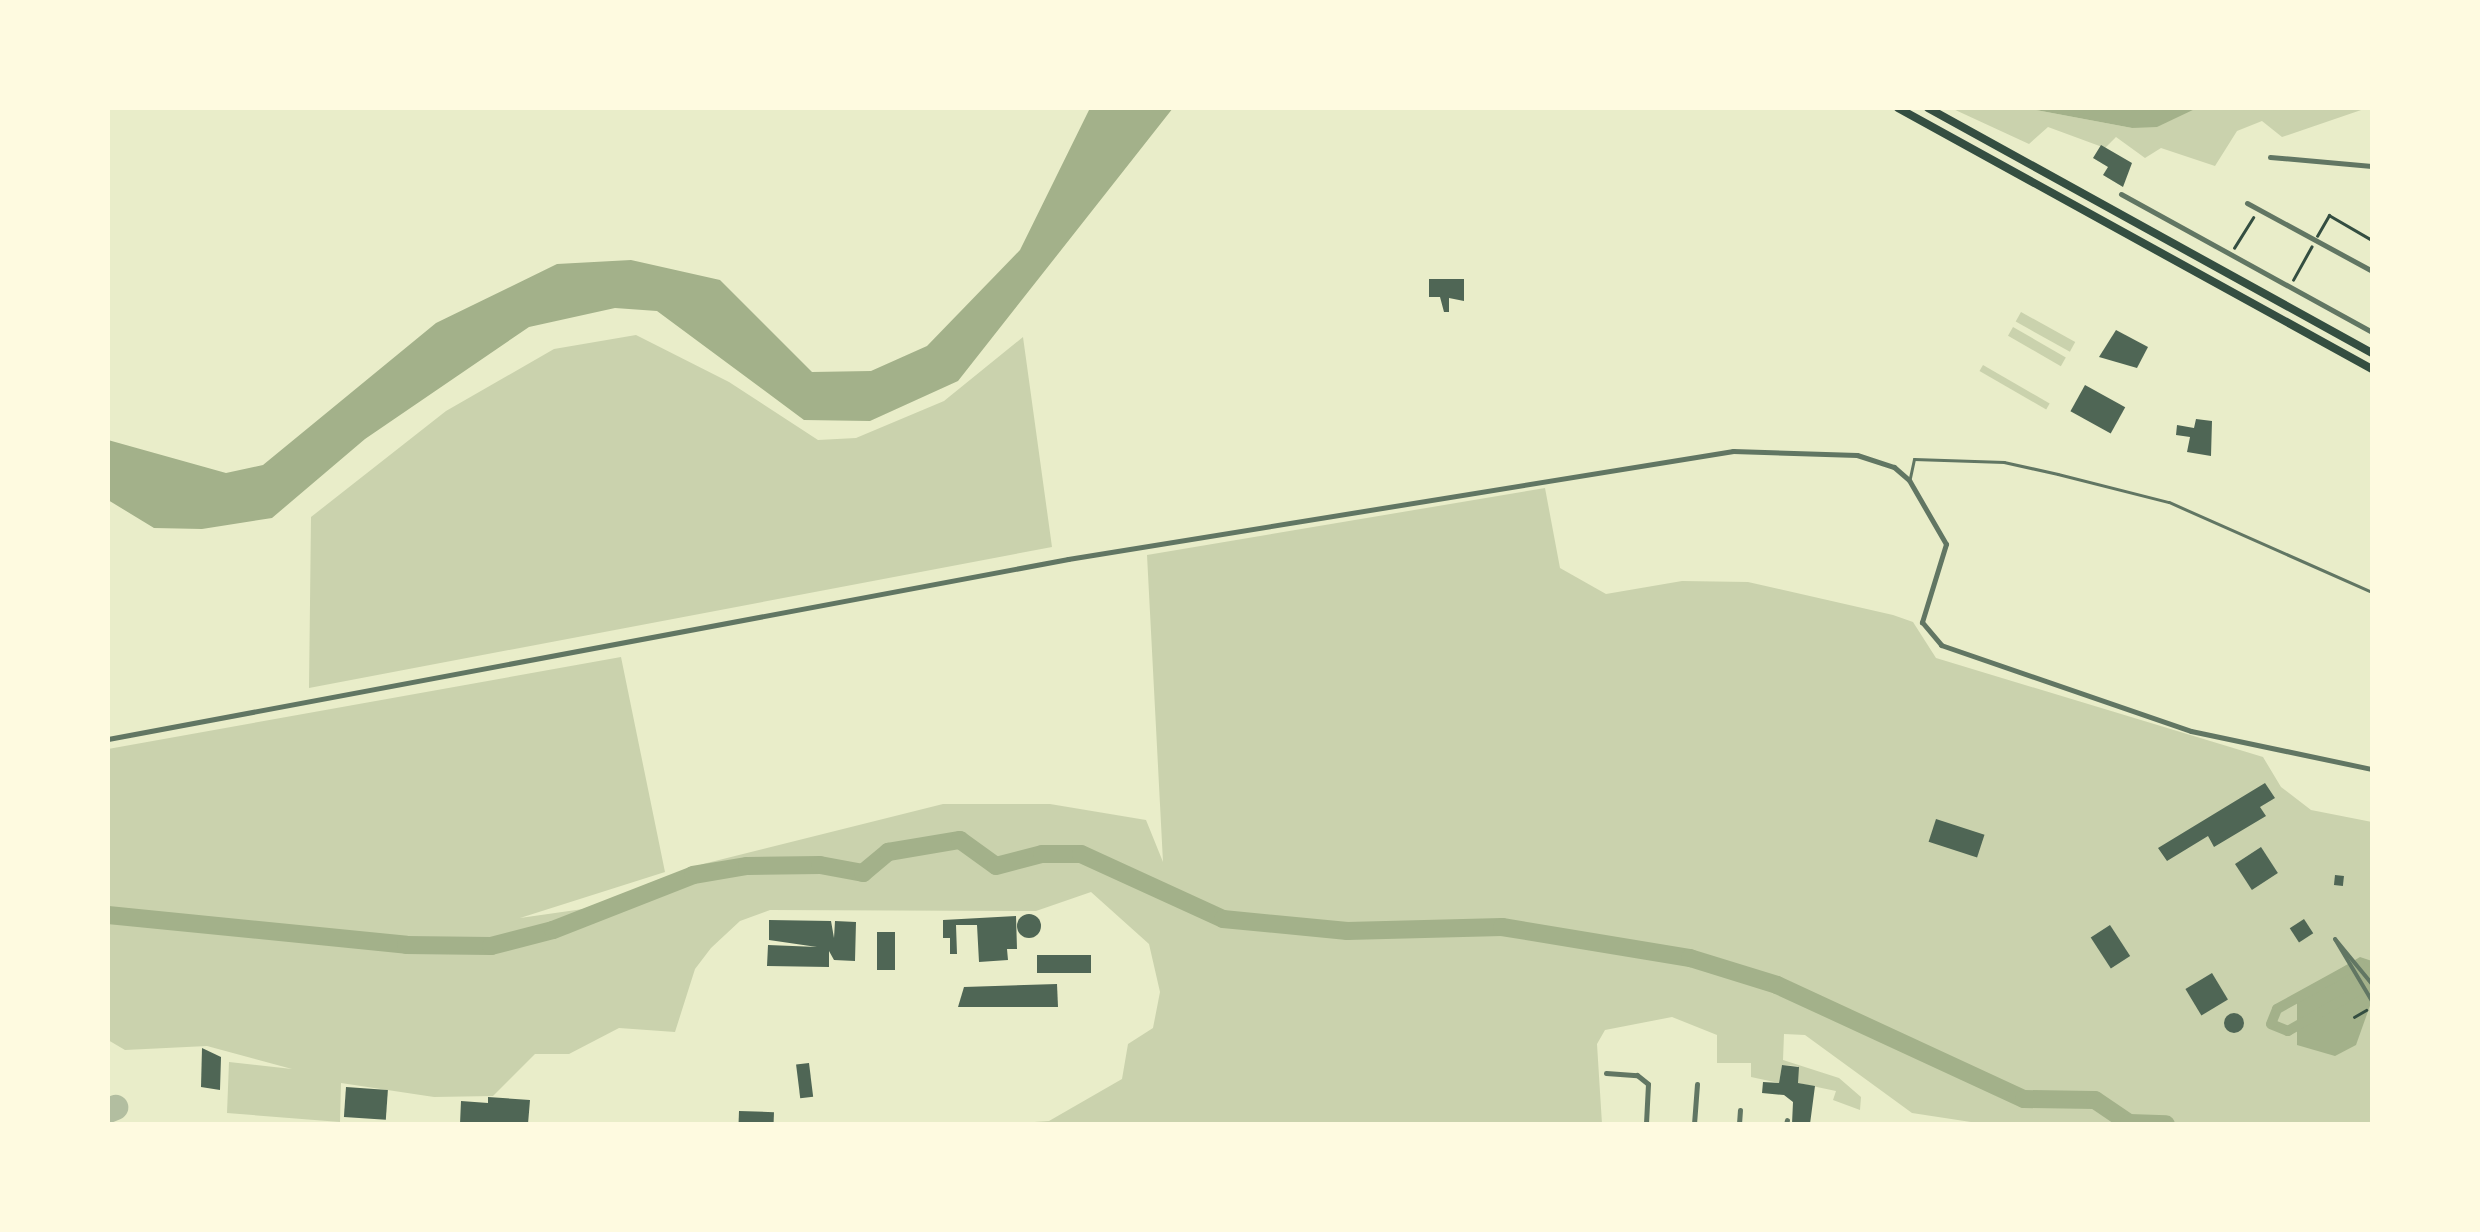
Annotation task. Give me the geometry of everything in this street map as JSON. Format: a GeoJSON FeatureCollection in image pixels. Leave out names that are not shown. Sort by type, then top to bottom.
{"type":"FeatureCollection","features":[{"type":"Feature","properties":{"kind":"highway"},"geometry":{"type":"LineString","coordinates":[[1898,108],[2372,369]]}},
{"type":"Feature","properties":{"kind":"highway"},"geometry":{"type":"LineString","coordinates":[[1928,108],[2372,353]]}},
{"type":"Feature","properties":{"kind":"street"},"geometry":{"type":"LineString","coordinates":[[2270,156],[2372,166]]}},
{"type":"Feature","properties":{"kind":"street"},"geometry":{"type":"LineString","coordinates":[[2121,194],[2372,332]]}},
{"type":"Feature","properties":{"kind":"street"},"geometry":{"type":"LineString","coordinates":[[2247,203],[2372,271]]}},
{"type":"Feature","properties":{"kind":"street"},"geometry":{"type":"LineString","coordinates":[[108,739],[1360,508],[1733,451],[1878,461],[1910,480],[1946,544],[1922,622],[1941,644],[2191,732],[2372,769]]}},
{"type":"Feature","properties":{"kind":"street"},"geometry":{"type":"LineString","coordinates":[[2372,984],[2335,939],[2372,1001]]}},
{"type":"Feature","properties":{"kind":"street"},"geometry":{"type":"LineString","coordinates":[[1606,1073],[1637,1075],[1648,1084],[1646,1124]]}},
{"type":"Feature","properties":{"kind":"street"},"geometry":{"type":"LineString","coordinates":[[1694,1124],[1697,1084]]}},
{"type":"Feature","properties":{"kind":"street"},"geometry":{"type":"LineString","coordinates":[[1739,1124],[1740,1110]]}},
{"type":"Feature","properties":{"kind":"lane"},"geometry":{"type":"LineString","coordinates":[[1910,480],[1914,459],[2004,462],[2058,474],[2168,502],[2372,592]]}},
{"type":"Feature","properties":{"kind":"path"},"geometry":{"type":"LineString","coordinates":[[2231,254],[2258,209]]}},
{"type":"Feature","properties":{"kind":"path"},"geometry":{"type":"LineString","coordinates":[[2290,286],[2328,216],[2372,240]]}},
{"type":"Feature","properties":{"kind":"path"},"geometry":{"type":"LineString","coordinates":[[2354,1017],[2366,1010]]}},
{"type":"Feature","properties":{"kind":"shaded area"},"geometry":{"type":"Polygon","coordinates":[[[1090,108],[1173,108],[958,381],[870,421],[804,420],[657,311],[615,308],[529,327],[365,439],[272,518],[202,529],[154,528],[108,500],[108,440],[226,473],[263,465],[436,323],[557,264],[631,260],[720,280],[812,372],[871,371],[927,346],[1020,250],[1090,108]]]}},
{"type":"Feature","properties":{"kind":"shaded area"},"geometry":{"type":"Polygon","coordinates":[[[1951,108],[2026,108],[2132,128],[2197,108],[2367,108],[2282,137],[2262,121],[2237,131],[2215,166],[2161,148],[2145,158],[2116,137],[2105,148],[2048,127],[2029,144],[1951,108]]]}},
{"type":"Feature","properties":{"kind":"shaded area"},"geometry":{"type":"Polygon","coordinates":[[[2026,108],[2197,108],[2157,127],[2132,128],[2026,108]]]}},
{"type":"Feature","properties":{"kind":"shaded area"},"geometry":{"type":"Polygon","coordinates":[[[2021,312],[2075,342],[2070,352],[2016,322],[2021,312]]]}},
{"type":"Feature","properties":{"kind":"shaded area"},"geometry":{"type":"Polygon","coordinates":[[[2013,327],[2066,358],[2061,366],[2008,336],[2013,327]]]}},
{"type":"Feature","properties":{"kind":"shaded area"},"geometry":{"type":"Polygon","coordinates":[[[636,335],[729,382],[818,440],[856,438],[944,401],[1023,337],[1052,547],[309,688],[311,517],[446,411],[554,349],[636,335]]]}},
{"type":"Feature","properties":{"kind":"shaded area"},"geometry":{"type":"Polygon","coordinates":[[[1983,365],[2050,403],[2046,410],[1980,371],[1983,365]]]}},
{"type":"Feature","properties":{"kind":"shaded area"},"geometry":{"type":"Polygon","coordinates":[[[1545,488],[1560,568],[1606,594],[1682,581],[1748,582],[1893,615],[1913,622],[1936,658],[2263,757],[2281,787],[2311,810],[2372,822],[2372,1124],[1984,1124],[1912,1113],[1805,1035],[1784,1034],[1783,1060],[1839,1078],[1861,1097],[1860,1110],[1833,1100],[1836,1091],[1798,1083],[1798,1066],[1782,1065],[1779,1083],[1751,1077],[1751,1063],[1717,1063],[1717,1035],[1672,1017],[1605,1030],[1597,1044],[1602,1124],[1006,1124],[1049,1121],[1122,1079],[1128,1044],[1153,1028],[1160,992],[1149,944],[1091,892],[1036,911],[770,910],[740,921],[711,948],[695,969],[675,1032],[619,1028],[569,1054],[535,1054],[493,1096],[434,1097],[341,1083],[340,1122],[227,1113],[229,1062],[292,1069],[207,1046],[125,1050],[108,1040],[108,749],[621,657],[665,872],[520,918],[583,909],[703,864],[943,804],[1050,804],[1146,820],[1163,862],[1147,555],[1545,488]]]}},
{"type":"Feature","properties":{"kind":"shaded area"},"geometry":{"type":"Polygon","coordinates":[[[2360,957],[2372,961],[2372,1000],[2356,1045],[2335,1056],[2297,1045],[2297,995],[2360,957]]]}},
{"type":"Feature","properties":{"kind":"building"},"geometry":{"type":"Polygon","coordinates":[[[2101,145],[2132,163],[2123,187],[2103,175],[2108,167],[2093,158],[2101,145]]]}},
{"type":"Feature","properties":{"kind":"building"},"geometry":{"type":"Polygon","coordinates":[[[1429,279],[1464,279],[1464,301],[1449,298],[1449,312],[1444,312],[1440,297],[1429,297],[1429,279]]]}},
{"type":"Feature","properties":{"kind":"building"},"geometry":{"type":"Polygon","coordinates":[[[2116,330],[2148,347],[2137,368],[2099,357],[2116,330]]]}},
{"type":"Feature","properties":{"kind":"building"},"geometry":{"type":"Polygon","coordinates":[[[2085,385],[2125,407],[2111,434],[2070,411],[2085,385]]]}},
{"type":"Feature","properties":{"kind":"building"},"geometry":{"type":"Polygon","coordinates":[[[2196,419],[2212,421],[2211,456],[2187,452],[2190,437],[2176,435],[2177,425],[2194,428],[2196,419]]]}},
{"type":"Feature","properties":{"kind":"building"},"geometry":{"type":"Polygon","coordinates":[[[2265,783],[2275,798],[2260,807],[2266,816],[2214,847],[2208,836],[2167,861],[2158,848],[2265,783]]]}},
{"type":"Feature","properties":{"kind":"building"},"geometry":{"type":"Polygon","coordinates":[[[1936,819],[1985,835],[1977,858],[1929,842],[1936,819]]]}},
{"type":"Feature","properties":{"kind":"building"},"geometry":{"type":"Polygon","coordinates":[[[2261,847],[2278,873],[2252,890],[2235,864],[2261,847]]]}},
{"type":"Feature","properties":{"kind":"building"},"geometry":{"type":"Polygon","coordinates":[[[2335,875],[2344,876],[2343,886],[2334,885],[2335,875]]]}},
{"type":"Feature","properties":{"kind":"building"},"geometry":{"type":"Polygon","coordinates":[[[1029,914],[1041,926],[1029,938],[1017,926],[1029,914]]]}},
{"type":"Feature","properties":{"kind":"building"},"geometry":{"type":"Polygon","coordinates":[[[1016,916],[1017,949],[1007,949],[1008,960],[979,962],[977,925],[956,925],[957,954],[950,954],[950,938],[943,938],[943,920],[1016,916]]]}},
{"type":"Feature","properties":{"kind":"building"},"geometry":{"type":"Polygon","coordinates":[[[2304,919],[2313,933],[2299,943],[2290,928],[2304,919]]]}},
{"type":"Feature","properties":{"kind":"building"},"geometry":{"type":"Polygon","coordinates":[[[769,920],[831,921],[834,938],[835,921],[856,922],[855,961],[834,960],[829,951],[829,967],[767,966],[768,945],[817,947],[769,940],[769,920]]]}},
{"type":"Feature","properties":{"kind":"building"},"geometry":{"type":"Polygon","coordinates":[[[2110,925],[2130,956],[2111,969],[2091,938],[2110,925]]]}},
{"type":"Feature","properties":{"kind":"building"},"geometry":{"type":"Polygon","coordinates":[[[877,932],[895,932],[895,970],[877,970],[877,932]]]}},
{"type":"Feature","properties":{"kind":"building"},"geometry":{"type":"Polygon","coordinates":[[[1037,955],[1091,955],[1091,973],[1037,973],[1037,955]]]}},
{"type":"Feature","properties":{"kind":"building"},"geometry":{"type":"Polygon","coordinates":[[[2212,973],[2228,1000],[2201,1016],[2185,989],[2212,973]]]}},
{"type":"Feature","properties":{"kind":"building"},"geometry":{"type":"Polygon","coordinates":[[[1057,984],[1058,1007],[958,1007],[964,987],[1057,984]]]}},
{"type":"Feature","properties":{"kind":"building"},"geometry":{"type":"Polygon","coordinates":[[[2230,1013],[2238,1013],[2244,1023],[2238,1033],[2230,1033],[2224,1027],[2224,1019],[2230,1013]]]}},
{"type":"Feature","properties":{"kind":"building"},"geometry":{"type":"Polygon","coordinates":[[[202,1048],[221,1057],[220,1090],[201,1087],[202,1048]]]}},
{"type":"Feature","properties":{"kind":"building"},"geometry":{"type":"Polygon","coordinates":[[[809,1063],[813,1097],[800,1098],[796,1065],[809,1063]]]}},
{"type":"Feature","properties":{"kind":"building"},"geometry":{"type":"Polygon","coordinates":[[[1782,1065],[1799,1067],[1798,1083],[1815,1086],[1810,1124],[1792,1124],[1793,1102],[1784,1095],[1762,1093],[1763,1082],[1779,1083],[1782,1065]]]}},
{"type":"Feature","properties":{"kind":"building"},"geometry":{"type":"Polygon","coordinates":[[[346,1087],[388,1090],[386,1120],[344,1117],[346,1087]]]}},
{"type":"Feature","properties":{"kind":"building"},"geometry":{"type":"Polygon","coordinates":[[[488,1097],[530,1100],[528,1124],[460,1124],[461,1101],[488,1103],[488,1097]]]}},
{"type":"Feature","properties":{"kind":"building"},"geometry":{"type":"Polygon","coordinates":[[[739,1111],[774,1112],[774,1124],[739,1124],[739,1111]]]}},
{"type":"Feature","properties":{"kind":"waterway"},"geometry":{"type":"LineString","coordinates":[[108,915],[406,945],[491,946],[553,930],[693,875],[747,866],[820,865],[863,873],[888,852],[960,840],[996,866],[1042,854],[1081,854],[1223,919],[1347,931],[1502,927],[1690,958],[1777,985],[2024,1099],[2095,1100],[2129,1123],[2166,1124]]}},
{"type":"Feature","properties":{"kind":"waterway"},"geometry":{"type":"LineString","coordinates":[[2359,964],[2370,974],[2365,987],[2288,1031],[2271,1024],[2277,1009],[2359,964]]}},
{"type":"Feature","properties":{"kind":"taxiway"},"geometry":{"type":"LineString","coordinates":[[108,1110],[115,1107]]}}]}
